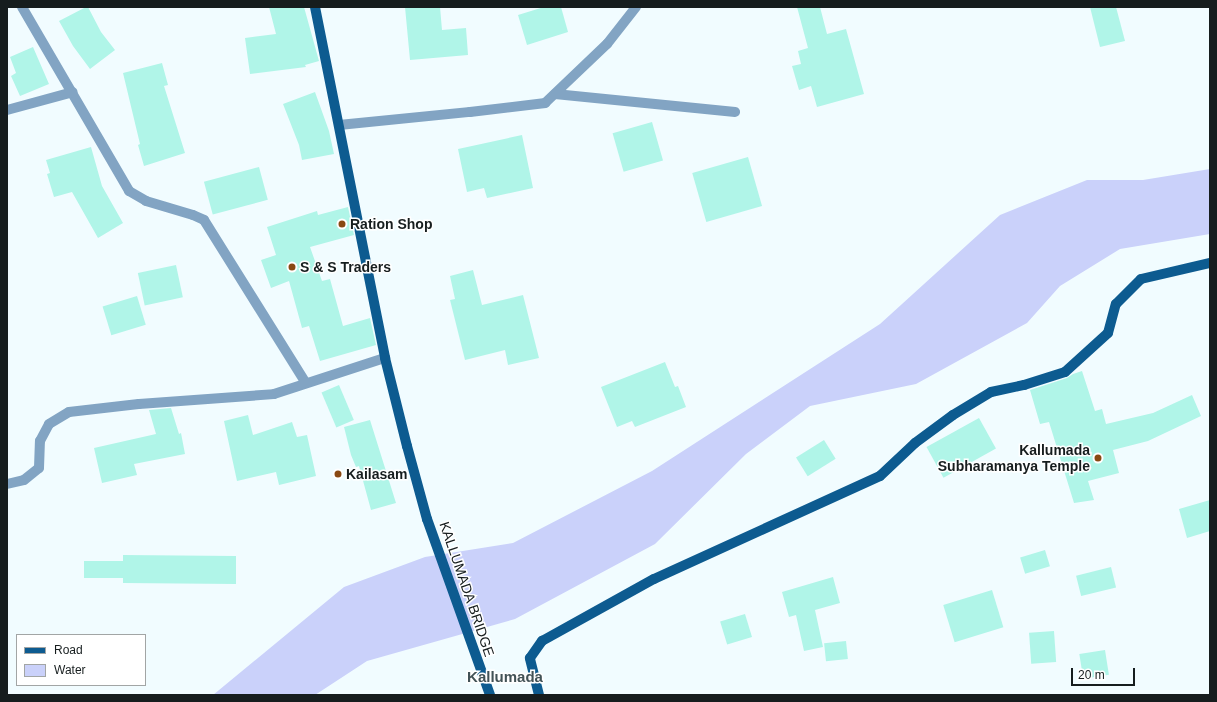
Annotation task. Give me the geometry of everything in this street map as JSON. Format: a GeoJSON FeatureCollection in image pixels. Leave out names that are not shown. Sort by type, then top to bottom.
{"type":"FeatureCollection","features":[{"type":"Feature","properties":{"kind":"main road","name":"KALLUMADA BRIDGE"},"geometry":{"type":"LineString","coordinates":[[315,7],[385,358],[427,519],[479,668],[490,695]]}},
{"type":"Feature","properties":{"kind":"main road"},"geometry":{"type":"LineString","coordinates":[[540,695],[530,658],[542,640],[654,579],[880,476],[915,443],[953,414],[991,392],[1024,385],[1065,372],[1108,333],[1116,304],[1141,279],[1210,263]]}},
{"type":"Feature","properties":{"kind":"street"},"geometry":{"type":"LineString","coordinates":[[22,7],[73,92],[129,191],[146,202],[193,215],[204,220],[306,383]]}},
{"type":"Feature","properties":{"kind":"street"},"geometry":{"type":"LineString","coordinates":[[339,125],[470,112],[546,102],[606,44],[636,7]]}},
{"type":"Feature","properties":{"kind":"street"},"geometry":{"type":"LineString","coordinates":[[7,110],[73,92]]}},
{"type":"Feature","properties":{"kind":"street"},"geometry":{"type":"LineString","coordinates":[[555,94],[735,112]]}},
{"type":"Feature","properties":{"kind":"street"},"geometry":{"type":"LineString","coordinates":[[7,484],[24,480],[39,468],[40,442],[49,424],[68,412],[139,404],[274,394],[385,358]]}},
{"type":"Feature","properties":{"kind":"water"},"geometry":{"type":"Polygon","coordinates":[[[1210,169],[1210,234],[1120,249],[1060,286],[1027,323],[916,384],[810,406],[746,454],[655,544],[515,619],[367,661],[315,695],[213,695],[344,587],[425,557],[513,543],[652,471],[880,324],[1000,215],[1087,180],[1143,180],[1210,169]]]}},
{"type":"Feature","properties":{"kind":"building"},"geometry":{"type":"Polygon","coordinates":[[[88,7],[101,32],[115,50],[90,69],[73,46],[59,21],[88,7]]]}},
{"type":"Feature","properties":{"kind":"building"},"geometry":{"type":"Polygon","coordinates":[[[269,7],[304,7],[319,61],[305,65],[306,67],[250,74],[245,38],[276,34],[269,7]]]}},
{"type":"Feature","properties":{"kind":"building"},"geometry":{"type":"Polygon","coordinates":[[[405,7],[440,7],[442,30],[466,28],[468,55],[410,60],[405,7]]]}},
{"type":"Feature","properties":{"kind":"building"},"geometry":{"type":"Polygon","coordinates":[[[544,7],[561,7],[568,32],[527,45],[518,15],[544,7]]]}},
{"type":"Feature","properties":{"kind":"building"},"geometry":{"type":"Polygon","coordinates":[[[797,7],[820,7],[827,34],[846,29],[864,94],[817,107],[811,86],[799,90],[792,66],[801,64],[798,51],[808,48],[797,7]]]}},
{"type":"Feature","properties":{"kind":"building"},"geometry":{"type":"Polygon","coordinates":[[[1090,7],[1116,7],[1125,41],[1100,47],[1090,7]]]}},
{"type":"Feature","properties":{"kind":"building"},"geometry":{"type":"Polygon","coordinates":[[[33,47],[49,84],[20,96],[11,76],[16,73],[10,57],[33,47]]]}},
{"type":"Feature","properties":{"kind":"building"},"geometry":{"type":"Polygon","coordinates":[[[162,63],[168,85],[164,86],[185,153],[144,166],[138,145],[140,144],[123,73],[162,63]]]}},
{"type":"Feature","properties":{"kind":"building"},"geometry":{"type":"Polygon","coordinates":[[[315,92],[329,131],[334,154],[302,160],[299,145],[283,104],[315,92]]]}},
{"type":"Feature","properties":{"kind":"building"},"geometry":{"type":"Polygon","coordinates":[[[652,122],[663,160],[624,172],[613,133],[652,122]]]}},
{"type":"Feature","properties":{"kind":"building"},"geometry":{"type":"Polygon","coordinates":[[[522,135],[533,188],[487,198],[484,188],[467,192],[458,149],[522,135]]]}},
{"type":"Feature","properties":{"kind":"building"},"geometry":{"type":"Polygon","coordinates":[[[91,147],[102,186],[123,223],[98,238],[72,192],[54,197],[47,174],[50,173],[46,160],[91,147]]]}},
{"type":"Feature","properties":{"kind":"building"},"geometry":{"type":"Polygon","coordinates":[[[748,157],[762,206],[706,222],[692,173],[748,157]]]}},
{"type":"Feature","properties":{"kind":"building"},"geometry":{"type":"Polygon","coordinates":[[[259,167],[268,200],[213,215],[204,182],[259,167]]]}},
{"type":"Feature","properties":{"kind":"building"},"geometry":{"type":"Polygon","coordinates":[[[348,207],[354,235],[310,247],[322,281],[330,279],[343,326],[370,318],[376,345],[320,361],[309,326],[302,328],[289,281],[271,288],[261,260],[276,255],[267,227],[317,211],[318,215],[348,207]]]}},
{"type":"Feature","properties":{"kind":"building"},"geometry":{"type":"Polygon","coordinates":[[[176,265],[183,297],[145,305],[138,273],[176,265]]]}},
{"type":"Feature","properties":{"kind":"building"},"geometry":{"type":"Polygon","coordinates":[[[473,270],[482,305],[523,295],[539,358],[508,365],[505,350],[465,360],[450,300],[455,299],[450,276],[473,270]]]}},
{"type":"Feature","properties":{"kind":"building"},"geometry":{"type":"Polygon","coordinates":[[[137,296],[146,325],[111,335],[103,307],[137,296]]]}},
{"type":"Feature","properties":{"kind":"building"},"geometry":{"type":"Polygon","coordinates":[[[665,362],[675,387],[678,386],[686,407],[635,427],[632,421],[617,427],[601,387],[665,362]]]}},
{"type":"Feature","properties":{"kind":"building"},"geometry":{"type":"Polygon","coordinates":[[[1082,371],[1095,411],[1102,409],[1106,424],[1153,413],[1192,395],[1201,416],[1148,441],[1113,450],[1119,473],[1088,481],[1094,500],[1074,503],[1049,422],[1040,424],[1030,390],[1067,378],[1082,371]]]}},
{"type":"Feature","properties":{"kind":"building"},"geometry":{"type":"Polygon","coordinates":[[[339,385],[354,420],[336,427],[322,392],[339,385]]]}},
{"type":"Feature","properties":{"kind":"building"},"geometry":{"type":"Polygon","coordinates":[[[171,408],[179,434],[181,433],[185,454],[134,464],[137,475],[102,483],[94,448],[156,434],[149,410],[171,408]]]}},
{"type":"Feature","properties":{"kind":"building"},"geometry":{"type":"Polygon","coordinates":[[[248,415],[253,435],[292,422],[297,437],[307,435],[316,476],[279,485],[276,472],[237,481],[224,421],[248,415]]]}},
{"type":"Feature","properties":{"kind":"building"},"geometry":{"type":"Polygon","coordinates":[[[979,418],[996,449],[943,478],[927,447],[979,418]]]}},
{"type":"Feature","properties":{"kind":"building"},"geometry":{"type":"Polygon","coordinates":[[[370,420],[396,503],[371,510],[359,466],[356,467],[351,455],[344,427],[370,420]]]}},
{"type":"Feature","properties":{"kind":"building"},"geometry":{"type":"Polygon","coordinates":[[[824,440],[836,459],[808,476],[796,457],[824,440]]]}},
{"type":"Feature","properties":{"kind":"building"},"geometry":{"type":"Polygon","coordinates":[[[1210,500],[1210,531],[1187,538],[1179,509],[1210,500]]]}},
{"type":"Feature","properties":{"kind":"building"},"geometry":{"type":"Polygon","coordinates":[[[1045,550],[1050,566],[1025,574],[1020,558],[1045,550]]]}},
{"type":"Feature","properties":{"kind":"building"},"geometry":{"type":"Polygon","coordinates":[[[123,555],[236,556],[236,584],[123,583],[123,578],[84,578],[84,561],[123,561],[123,555]]]}},
{"type":"Feature","properties":{"kind":"building"},"geometry":{"type":"Polygon","coordinates":[[[1111,567],[1116,587],[1081,596],[1076,576],[1111,567]]]}},
{"type":"Feature","properties":{"kind":"building"},"geometry":{"type":"Polygon","coordinates":[[[833,577],[840,603],[815,610],[823,647],[804,651],[796,615],[789,617],[782,592],[833,577]]]}},
{"type":"Feature","properties":{"kind":"building"},"geometry":{"type":"Polygon","coordinates":[[[992,590],[1003,627],[955,642],[943,605],[992,590]]]}},
{"type":"Feature","properties":{"kind":"building"},"geometry":{"type":"Polygon","coordinates":[[[745,614],[752,637],[727,645],[720,622],[745,614]]]}},
{"type":"Feature","properties":{"kind":"building"},"geometry":{"type":"Polygon","coordinates":[[[1054,631],[1056,662],[1031,664],[1029,633],[1054,631]]]}},
{"type":"Feature","properties":{"kind":"building"},"geometry":{"type":"Polygon","coordinates":[[[846,641],[848,659],[826,661],[824,643],[846,641]]]}},
{"type":"Feature","properties":{"kind":"building"},"geometry":{"type":"Polygon","coordinates":[[[1105,650],[1109,675],[1083,679],[1079,654],[1105,650]]]}},
{"type":"Feature","properties":{"kind":"place","name":"Ration Shop"},"geometry":{"type":"Point","coordinates":[342,224]}},
{"type":"Feature","properties":{"kind":"place","name":"S & S Traders"},"geometry":{"type":"Point","coordinates":[292,267]}},
{"type":"Feature","properties":{"kind":"place","name":"Kallumada Subharamanya Temple"},"geometry":{"type":"Point","coordinates":[1098,458]}},
{"type":"Feature","properties":{"kind":"place","name":"Kailasam"},"geometry":{"type":"Point","coordinates":[338,474]}},
{"type":"Feature","properties":{"kind":"district","name":"Kallumada"},"geometry":{"type":"Point","coordinates":[505,677]}}]}
